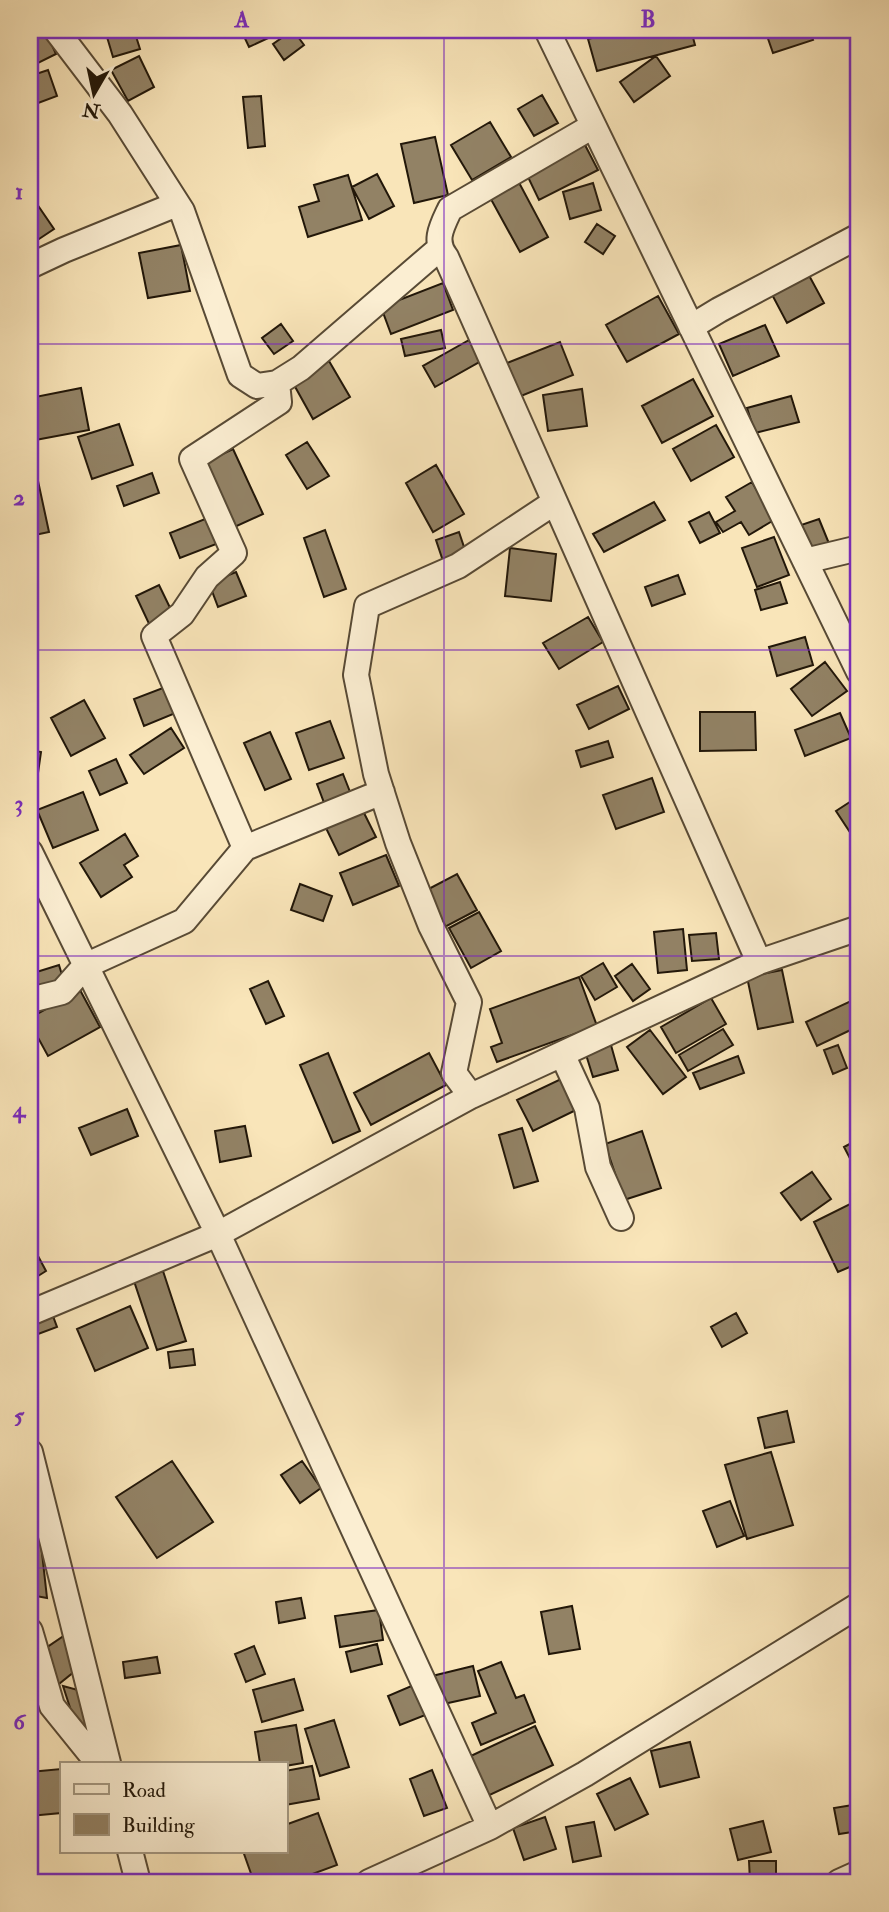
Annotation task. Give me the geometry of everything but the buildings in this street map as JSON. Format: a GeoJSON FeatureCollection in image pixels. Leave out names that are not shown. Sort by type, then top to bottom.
{"type":"FeatureCollection","features":[{"type":"Feature","properties":{"kind":"street"},"geometry":{"type":"LineString","coordinates":[[56,30],[120,114],[182,211],[240,374],[257,386],[277,383],[301,368],[439,248]]}},
{"type":"Feature","properties":{"kind":"street"},"geometry":{"type":"LineString","coordinates":[[547,30],[859,672]]}},
{"type":"Feature","properties":{"kind":"street"},"geometry":{"type":"LineString","coordinates":[[593,126],[450,209],[439,232],[439,248],[446,257],[759,962]]}},
{"type":"Feature","properties":{"kind":"street"},"geometry":{"type":"LineString","coordinates":[[30,266],[177,204]]}},
{"type":"Feature","properties":{"kind":"street"},"geometry":{"type":"LineString","coordinates":[[691,327],[859,236]]}},
{"type":"Feature","properties":{"kind":"street"},"geometry":{"type":"LineString","coordinates":[[245,848],[154,636],[182,614],[206,577],[234,553],[192,459],[279,402],[277,383]]}},
{"type":"Feature","properties":{"kind":"street"},"geometry":{"type":"LineString","coordinates":[[471,1096],[454,1073],[469,1002],[431,926],[397,843],[376,774],[356,675],[367,606],[457,566],[555,502]]}},
{"type":"Feature","properties":{"kind":"street"},"geometry":{"type":"LineString","coordinates":[[805,561],[859,548]]}},
{"type":"Feature","properties":{"kind":"street"},"geometry":{"type":"LineString","coordinates":[[30,1000],[62,992],[85,965],[184,921],[245,848],[382,792]]}},
{"type":"Feature","properties":{"kind":"street"},"geometry":{"type":"LineString","coordinates":[[32,863],[218,1234],[490,1827]]}},
{"type":"Feature","properties":{"kind":"street"},"geometry":{"type":"LineString","coordinates":[[30,1313],[218,1234],[471,1096],[759,962],[859,928]]}},
{"type":"Feature","properties":{"kind":"street"},"geometry":{"type":"LineString","coordinates":[[562,1054],[587,1108],[598,1167],[621,1218]]}},
{"type":"Feature","properties":{"kind":"street"},"geometry":{"type":"LineString","coordinates":[[30,1452],[108,1762]]}},
{"type":"Feature","properties":{"kind":"street"},"geometry":{"type":"LineString","coordinates":[[369,1882],[490,1827],[585,1774],[858,1607]]}},
{"type":"Feature","properties":{"kind":"street"},"geometry":{"type":"LineString","coordinates":[[30,1631],[52,1706],[97,1762]]}},
{"type":"Feature","properties":{"kind":"street"},"geometry":{"type":"LineString","coordinates":[[131,1853],[138,1882]]}},
{"type":"Feature","properties":{"kind":"street"},"geometry":{"type":"LineString","coordinates":[[839,1882],[859,1873]]}}]}
